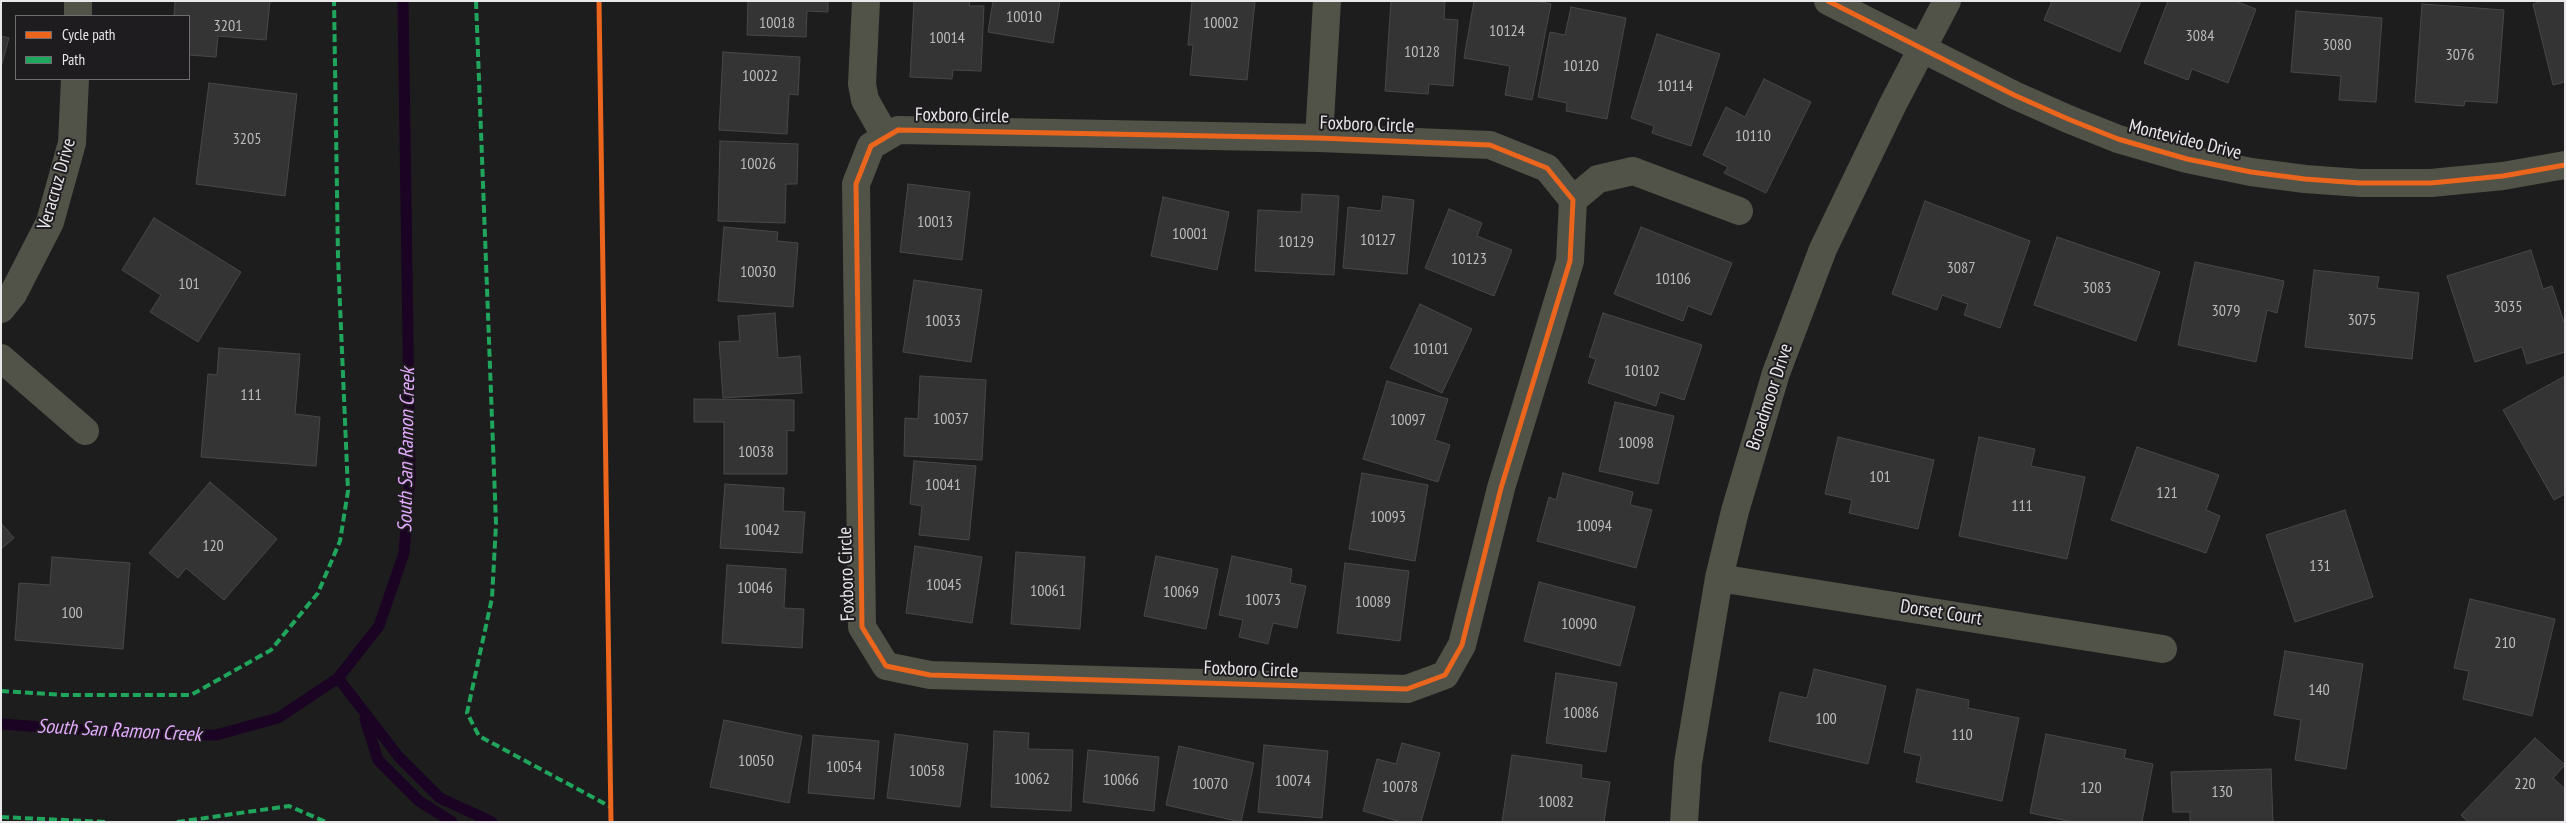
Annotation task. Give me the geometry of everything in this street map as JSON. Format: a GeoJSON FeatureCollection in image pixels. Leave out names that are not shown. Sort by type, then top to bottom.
{"type":"FeatureCollection","features":[{"type":"Feature","properties":{"kind":"street"},"geometry":{"type":"LineString","coordinates":[[78,1],[78,15]]}},
{"type":"Feature","properties":{"kind":"street"},"geometry":{"type":"LineString","coordinates":[[866,1],[862,84],[865,100],[886,137]]}},
{"type":"Feature","properties":{"kind":"street"},"geometry":{"type":"LineString","coordinates":[[1320,138],[1327,1]]}},
{"type":"Feature","properties":{"kind":"street","name":"Montevideo Drive"},"geometry":{"type":"LineString","coordinates":[[1828,1],[2014,95],[2118,139],[2187,159],[2251,172],[2305,179],[2430,183],[2503,176],[2565,165]]}},
{"type":"Feature","properties":{"kind":"street","name":"Broadmoor Drive"},"geometry":{"type":"LineString","coordinates":[[1684,822],[1688,763],[1719,578],[1753,449],[1797,315],[1823,249],[1947,1]]}},
{"type":"Feature","properties":{"kind":"street","name":"Veracruz Drive"},"geometry":{"type":"LineString","coordinates":[[1,309],[13,294],[50,222],[72,143],[75,80]]}},
{"type":"Feature","properties":{"kind":"street","name":"Foxboro Circle"},"geometry":{"type":"LineString","coordinates":[[898,130],[1320,138],[1490,145],[1547,168],[1573,200],[1570,262],[1501,488],[1462,645],[1445,675],[1407,690],[930,675],[886,666],[862,627],[856,184],[871,146],[898,130]]}},
{"type":"Feature","properties":{"kind":"street"},"geometry":{"type":"LineString","coordinates":[[1573,200],[1598,179],[1633,171],[1739,211]]}},
{"type":"Feature","properties":{"kind":"street"},"geometry":{"type":"LineString","coordinates":[[1,358],[85,431]]}},
{"type":"Feature","properties":{"kind":"street","name":"Dorset Court"},"geometry":{"type":"LineString","coordinates":[[1719,578],[2163,649]]}},
{"type":"Feature","properties":{"kind":"building"},"geometry":{"type":"Polygon","coordinates":[[[175,1],[270,1],[266,40],[218,36],[216,57],[190,55],[190,15],[174,15],[175,1]]]}},
{"type":"Feature","properties":{"kind":"building"},"geometry":{"type":"Polygon","coordinates":[[[748,1],[828,1],[828,12],[807,11],[806,37],[747,35],[748,1]]]}},
{"type":"Feature","properties":{"kind":"building"},"geometry":{"type":"Polygon","coordinates":[[[914,1],[970,1],[969,6],[984,6],[981,71],[953,70],[952,79],[910,77],[914,1]]]}},
{"type":"Feature","properties":{"kind":"building"},"geometry":{"type":"Polygon","coordinates":[[[993,1],[1060,1],[1053,43],[988,32],[993,1]]]}},
{"type":"Feature","properties":{"kind":"building"},"geometry":{"type":"Polygon","coordinates":[[[1192,1],[1255,1],[1247,80],[1190,75],[1193,45],[1188,45],[1192,1]]]}},
{"type":"Feature","properties":{"kind":"building"},"geometry":{"type":"Polygon","coordinates":[[[1391,1],[1445,1],[1444,19],[1458,20],[1453,86],[1429,84],[1428,94],[1385,91],[1391,1]]]}},
{"type":"Feature","properties":{"kind":"building"},"geometry":{"type":"Polygon","coordinates":[[[1474,1],[1537,1],[1551,4],[1532,100],[1505,95],[1510,66],[1464,58],[1474,1]]]}},
{"type":"Feature","properties":{"kind":"building"},"geometry":{"type":"Polygon","coordinates":[[[2052,1],[2141,1],[2120,52],[2044,20],[2052,1]]]}},
{"type":"Feature","properties":{"kind":"building"},"geometry":{"type":"Polygon","coordinates":[[[2168,1],[2235,1],[2256,9],[2228,83],[2192,69],[2188,80],[2144,63],[2168,1]]]}},
{"type":"Feature","properties":{"kind":"building"},"geometry":{"type":"Polygon","coordinates":[[[2543,1],[2565,1],[2565,82],[2553,85],[2533,4],[2543,1]]]}},
{"type":"Feature","properties":{"kind":"building"},"geometry":{"type":"Polygon","coordinates":[[[2422,4],[2504,10],[2497,103],[2465,101],[2464,106],[2415,102],[2422,4]]]}},
{"type":"Feature","properties":{"kind":"building"},"geometry":{"type":"Polygon","coordinates":[[[1571,7],[1626,18],[1607,119],[1566,111],[1567,103],[1538,97],[1550,32],[1565,35],[1571,7]]]}},
{"type":"Feature","properties":{"kind":"building"},"geometry":{"type":"Polygon","coordinates":[[[2296,11],[2382,18],[2376,102],[2339,100],[2341,76],[2291,72],[2296,11]]]}},
{"type":"Feature","properties":{"kind":"building"},"geometry":{"type":"Polygon","coordinates":[[[1657,34],[1720,54],[1691,146],[1652,133],[1654,126],[1631,118],[1657,34]]]}},
{"type":"Feature","properties":{"kind":"building"},"geometry":{"type":"Polygon","coordinates":[[[1,36],[9,38],[1,67],[1,36]]]}},
{"type":"Feature","properties":{"kind":"building"},"geometry":{"type":"Polygon","coordinates":[[[723,52],[800,57],[798,95],[789,94],[787,134],[719,130],[723,52]]]}},
{"type":"Feature","properties":{"kind":"building"},"geometry":{"type":"Polygon","coordinates":[[[1764,79],[1811,102],[1766,193],[1724,173],[1728,167],[1703,155],[1726,107],[1745,117],[1764,79]]]}},
{"type":"Feature","properties":{"kind":"building"},"geometry":{"type":"Polygon","coordinates":[[[209,83],[297,94],[285,196],[196,184],[209,83]]]}},
{"type":"Feature","properties":{"kind":"building"},"geometry":{"type":"Polygon","coordinates":[[[720,141],[798,144],[797,184],[786,184],[785,223],[718,221],[720,141]]]}},
{"type":"Feature","properties":{"kind":"building"},"geometry":{"type":"Polygon","coordinates":[[[908,184],[970,192],[962,260],[900,252],[908,184]]]}},
{"type":"Feature","properties":{"kind":"building"},"geometry":{"type":"Polygon","coordinates":[[[1302,194],[1339,196],[1334,275],[1255,271],[1258,210],[1301,212],[1302,194]]]}},
{"type":"Feature","properties":{"kind":"building"},"geometry":{"type":"Polygon","coordinates":[[[1383,196],[1414,200],[1407,274],[1343,268],[1348,207],[1381,211],[1383,196]]]}},
{"type":"Feature","properties":{"kind":"building"},"geometry":{"type":"Polygon","coordinates":[[[1163,197],[1229,212],[1217,270],[1151,256],[1163,197]]]}},
{"type":"Feature","properties":{"kind":"building"},"geometry":{"type":"Polygon","coordinates":[[[1925,201],[2030,241],[2000,328],[1964,315],[1968,304],[1942,295],[1937,310],[1892,294],[1925,201]]]}},
{"type":"Feature","properties":{"kind":"building"},"geometry":{"type":"Polygon","coordinates":[[[1449,209],[1482,223],[1477,236],[1512,250],[1494,296],[1425,268],[1449,209]]]}},
{"type":"Feature","properties":{"kind":"building"},"geometry":{"type":"Polygon","coordinates":[[[154,218],[241,272],[198,342],[150,312],[161,295],[122,270],[154,218]]]}},
{"type":"Feature","properties":{"kind":"building"},"geometry":{"type":"Polygon","coordinates":[[[724,227],[778,232],[777,241],[798,243],[793,307],[718,301],[724,227]]]}},
{"type":"Feature","properties":{"kind":"building"},"geometry":{"type":"Polygon","coordinates":[[[1641,227],[1732,263],[1711,315],[1688,306],[1683,321],[1614,294],[1641,227]]]}},
{"type":"Feature","properties":{"kind":"building"},"geometry":{"type":"Polygon","coordinates":[[[2057,237],[2160,272],[2136,341],[2034,305],[2057,237]]]}},
{"type":"Feature","properties":{"kind":"building"},"geometry":{"type":"Polygon","coordinates":[[[2531,250],[2543,289],[2552,286],[2565,325],[2565,352],[2527,364],[2522,347],[2475,362],[2447,276],[2531,250]]]}},
{"type":"Feature","properties":{"kind":"building"},"geometry":{"type":"Polygon","coordinates":[[[2195,262],[2284,281],[2277,313],[2267,310],[2256,362],[2178,345],[2195,262]]]}},
{"type":"Feature","properties":{"kind":"building"},"geometry":{"type":"Polygon","coordinates":[[[2314,270],[2379,277],[2377,288],[2419,293],[2412,359],[2305,347],[2314,270]]]}},
{"type":"Feature","properties":{"kind":"building"},"geometry":{"type":"Polygon","coordinates":[[[914,280],[982,290],[971,362],[903,352],[914,280]]]}},
{"type":"Feature","properties":{"kind":"building"},"geometry":{"type":"Polygon","coordinates":[[[1420,304],[1472,329],[1442,393],[1390,368],[1420,304]]]}},
{"type":"Feature","properties":{"kind":"building"},"geometry":{"type":"Polygon","coordinates":[[[775,313],[778,358],[800,356],[802,393],[723,398],[719,342],[740,341],[738,316],[775,313]]]}},
{"type":"Feature","properties":{"kind":"building"},"geometry":{"type":"Polygon","coordinates":[[[1603,313],[1702,345],[1684,400],[1660,392],[1656,406],[1588,383],[1596,359],[1589,357],[1603,313]]]}},
{"type":"Feature","properties":{"kind":"building"},"geometry":{"type":"Polygon","coordinates":[[[219,348],[300,354],[295,414],[320,417],[316,466],[201,457],[208,374],[217,375],[219,348]]]}},
{"type":"Feature","properties":{"kind":"building"},"geometry":{"type":"Polygon","coordinates":[[[920,376],[986,380],[982,460],[904,456],[905,418],[918,419],[920,376]]]}},
{"type":"Feature","properties":{"kind":"building"},"geometry":{"type":"Polygon","coordinates":[[[2565,376],[2565,494],[2554,500],[2503,410],[2565,376]]]}},
{"type":"Feature","properties":{"kind":"building"},"geometry":{"type":"Polygon","coordinates":[[[1387,381],[1448,399],[1435,440],[1450,445],[1438,482],[1363,459],[1387,381]]]}},
{"type":"Feature","properties":{"kind":"building"},"geometry":{"type":"Polygon","coordinates":[[[694,399],[794,400],[794,431],[787,430],[787,474],[724,474],[724,422],[694,422],[694,399]]]}},
{"type":"Feature","properties":{"kind":"building"},"geometry":{"type":"Polygon","coordinates":[[[1615,402],[1674,416],[1658,484],[1599,471],[1615,402]]]}},
{"type":"Feature","properties":{"kind":"building"},"geometry":{"type":"Polygon","coordinates":[[[1838,437],[1934,460],[1918,529],[1849,513],[1852,500],[1825,494],[1838,437]]]}},
{"type":"Feature","properties":{"kind":"building"},"geometry":{"type":"Polygon","coordinates":[[[1979,437],[2035,449],[2031,466],[2085,477],[2067,559],[1959,536],[1979,437]]]}},
{"type":"Feature","properties":{"kind":"building"},"geometry":{"type":"Polygon","coordinates":[[[2137,447],[2219,475],[2206,510],[2220,516],[2206,553],[2111,520],[2137,447]]]}},
{"type":"Feature","properties":{"kind":"building"},"geometry":{"type":"Polygon","coordinates":[[[914,461],[976,466],[969,540],[919,535],[922,506],[910,504],[914,461]]]}},
{"type":"Feature","properties":{"kind":"building"},"geometry":{"type":"Polygon","coordinates":[[[1362,473],[1428,485],[1415,561],[1349,549],[1362,473]]]}},
{"type":"Feature","properties":{"kind":"building"},"geometry":{"type":"Polygon","coordinates":[[[1563,473],[1633,492],[1630,505],[1652,510],[1636,568],[1537,541],[1549,497],[1556,500],[1563,473]]]}},
{"type":"Feature","properties":{"kind":"building"},"geometry":{"type":"Polygon","coordinates":[[[210,482],[277,539],[224,600],[186,568],[178,578],[149,553],[210,482]]]}},
{"type":"Feature","properties":{"kind":"building"},"geometry":{"type":"Polygon","coordinates":[[[725,484],[784,488],[783,511],[805,512],[802,553],[720,548],[725,484]]]}},
{"type":"Feature","properties":{"kind":"building"},"geometry":{"type":"Polygon","coordinates":[[[2345,510],[2373,597],[2295,622],[2266,535],[2345,510]]]}},
{"type":"Feature","properties":{"kind":"building"},"geometry":{"type":"Polygon","coordinates":[[[1,523],[14,538],[1,549],[1,523]]]}},
{"type":"Feature","properties":{"kind":"building"},"geometry":{"type":"Polygon","coordinates":[[[915,546],[982,557],[972,623],[906,613],[915,546]]]}},
{"type":"Feature","properties":{"kind":"building"},"geometry":{"type":"Polygon","coordinates":[[[1016,552],[1085,557],[1080,629],[1011,624],[1016,552]]]}},
{"type":"Feature","properties":{"kind":"building"},"geometry":{"type":"Polygon","coordinates":[[[1156,556],[1218,569],[1206,629],[1144,616],[1156,556]]]}},
{"type":"Feature","properties":{"kind":"building"},"geometry":{"type":"Polygon","coordinates":[[[1232,556],[1292,569],[1290,583],[1306,586],[1297,628],[1273,623],[1268,644],[1239,637],[1243,620],[1219,615],[1232,556]]]}},
{"type":"Feature","properties":{"kind":"building"},"geometry":{"type":"Polygon","coordinates":[[[52,557],[130,563],[123,649],[15,640],[19,583],[50,585],[52,557]]]}},
{"type":"Feature","properties":{"kind":"building"},"geometry":{"type":"Polygon","coordinates":[[[1345,563],[1409,571],[1400,641],[1337,633],[1345,563]]]}},
{"type":"Feature","properties":{"kind":"building"},"geometry":{"type":"Polygon","coordinates":[[[727,565],[786,569],[784,608],[804,609],[802,648],[722,643],[727,565]]]}},
{"type":"Feature","properties":{"kind":"building"},"geometry":{"type":"Polygon","coordinates":[[[1539,582],[1635,607],[1620,666],[1524,641],[1539,582]]]}},
{"type":"Feature","properties":{"kind":"building"},"geometry":{"type":"Polygon","coordinates":[[[2470,599],[2555,619],[2532,716],[2463,699],[2469,671],[2454,668],[2470,599]]]}},
{"type":"Feature","properties":{"kind":"building"},"geometry":{"type":"Polygon","coordinates":[[[2285,651],[2363,664],[2346,769],[2295,760],[2301,720],[2274,715],[2285,651]]]}},
{"type":"Feature","properties":{"kind":"building"},"geometry":{"type":"Polygon","coordinates":[[[1814,669],[1886,686],[1868,764],[1769,741],[1780,692],[1807,698],[1814,669]]]}},
{"type":"Feature","properties":{"kind":"building"},"geometry":{"type":"Polygon","coordinates":[[[1556,673],[1617,683],[1606,752],[1546,743],[1556,673]]]}},
{"type":"Feature","properties":{"kind":"building"},"geometry":{"type":"Polygon","coordinates":[[[1917,689],[1969,700],[1968,708],[2019,718],[2002,801],[1916,782],[1921,756],[1904,752],[1917,689]]]}},
{"type":"Feature","properties":{"kind":"building"},"geometry":{"type":"Polygon","coordinates":[[[724,720],[802,736],[789,803],[710,787],[724,720]]]}},
{"type":"Feature","properties":{"kind":"building"},"geometry":{"type":"Polygon","coordinates":[[[994,731],[1029,733],[1028,749],[1073,750],[1071,811],[991,807],[994,731]]]}},
{"type":"Feature","properties":{"kind":"building"},"geometry":{"type":"Polygon","coordinates":[[[895,734],[968,744],[960,807],[887,798],[895,734]]]}},
{"type":"Feature","properties":{"kind":"building"},"geometry":{"type":"Polygon","coordinates":[[[2046,734],[2126,750],[2124,758],[2153,764],[2142,822],[2072,822],[2030,813],[2046,734]]]}},
{"type":"Feature","properties":{"kind":"building"},"geometry":{"type":"Polygon","coordinates":[[[813,735],[879,741],[874,799],[808,793],[813,735]]]}},
{"type":"Feature","properties":{"kind":"building"},"geometry":{"type":"Polygon","coordinates":[[[2535,738],[2565,765],[2553,778],[2565,789],[2565,822],[2468,822],[2461,815],[2535,738]]]}},
{"type":"Feature","properties":{"kind":"building"},"geometry":{"type":"Polygon","coordinates":[[[1402,743],[1440,753],[1421,822],[1401,822],[1363,811],[1377,759],[1396,764],[1402,743]]]}},
{"type":"Feature","properties":{"kind":"building"},"geometry":{"type":"Polygon","coordinates":[[[1264,745],[1328,751],[1322,818],[1258,812],[1264,745]]]}},
{"type":"Feature","properties":{"kind":"building"},"geometry":{"type":"Polygon","coordinates":[[[1179,746],[1254,763],[1241,822],[1166,805],[1179,746]]]}},
{"type":"Feature","properties":{"kind":"building"},"geometry":{"type":"Polygon","coordinates":[[[1088,750],[1159,757],[1154,811],[1083,802],[1088,750]]]}},
{"type":"Feature","properties":{"kind":"building"},"geometry":{"type":"Polygon","coordinates":[[[1512,755],[1582,765],[1581,778],[1610,782],[1604,822],[1502,822],[1512,755]]]}},
{"type":"Feature","properties":{"kind":"building"},"geometry":{"type":"Polygon","coordinates":[[[2271,769],[2273,822],[2190,822],[2190,812],[2173,812],[2171,772],[2271,769]]]}},
{"type":"Feature","properties":{"kind":"waterway","name":"South San Ramon Creek"},"geometry":{"type":"LineString","coordinates":[[1,724],[141,734],[216,735],[278,718],[338,678],[379,626],[404,553],[410,476],[403,1]]}},
{"type":"Feature","properties":{"kind":"waterway"},"geometry":{"type":"LineString","coordinates":[[338,678],[399,757],[440,798],[492,822]]}},
{"type":"Feature","properties":{"kind":"waterway"},"geometry":{"type":"LineString","coordinates":[[365,719],[378,760],[419,801],[452,822]]}},
{"type":"Feature","properties":{"kind":"marked path"},"geometry":{"type":"LineString","coordinates":[[1,691],[63,695],[191,695],[271,650],[318,593],[340,541],[348,491],[338,258],[334,1]]}},
{"type":"Feature","properties":{"kind":"marked path"},"geometry":{"type":"LineString","coordinates":[[476,1],[496,524],[492,598],[467,713],[479,736],[611,807]]}},
{"type":"Feature","properties":{"kind":"marked path"},"geometry":{"type":"LineString","coordinates":[[177,822],[289,806],[326,822]]}},
{"type":"Feature","properties":{"kind":"marked path"},"geometry":{"type":"LineString","coordinates":[[1,817],[106,822]]}},
{"type":"Feature","properties":{"kind":"cycle path"},"geometry":{"type":"LineString","coordinates":[[599,1],[611,822]]}},
{"type":"Feature","properties":{"kind":"cycle path"},"geometry":{"type":"LineString","coordinates":[[1828,1],[2014,95],[2068,119],[2118,139],[2187,159],[2251,172],[2305,179],[2360,183],[2431,183],[2503,176],[2565,165]]}},
{"type":"Feature","properties":{"kind":"cycle path"},"geometry":{"type":"LineString","coordinates":[[898,130],[1319,138],[1490,145],[1547,168],[1573,200],[1570,261],[1501,488],[1462,645],[1445,675],[1407,689],[930,675],[886,666],[862,627],[856,184],[871,146],[898,130]]}}]}
